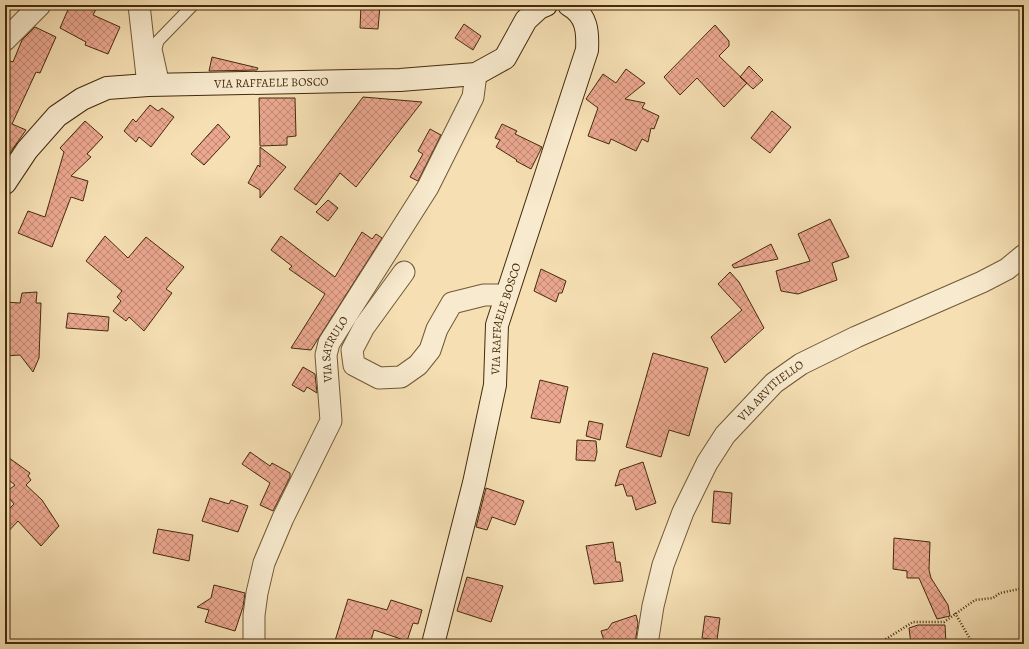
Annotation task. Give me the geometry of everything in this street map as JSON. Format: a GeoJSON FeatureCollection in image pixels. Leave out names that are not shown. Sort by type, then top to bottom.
{"type":"FeatureCollection","features":[{"type":"Feature","properties":{"kind":"street"},"geometry":{"type":"LineString","coordinates":[[5,40],[40,5]]}},
{"type":"Feature","properties":{"kind":"street"},"geometry":{"type":"LineString","coordinates":[[139,5],[156,85]]}},
{"type":"Feature","properties":{"kind":"street","name":"VIA RAFFAELE BOSCO"},"geometry":{"type":"LineString","coordinates":[[5,183],[27,150],[57,116],[82,99],[107,88],[156,85],[429,79],[476,74],[505,58],[526,20],[539,8],[546,5]]}},
{"type":"Feature","properties":{"kind":"street","name":"VIA RAFFAELE BOSCO"},"geometry":{"type":"LineString","coordinates":[[433,644],[474,483],[495,385],[497,326],[587,50],[588,35],[584,18],[577,10],[569,5]]}},
{"type":"Feature","properties":{"kind":"street","name":"VIA SATRULO"},"geometry":{"type":"LineString","coordinates":[[254,644],[254,615],[257,593],[264,563],[283,518],[331,421],[326,355],[329,343],[428,187],[473,97],[476,74]]}},
{"type":"Feature","properties":{"kind":"street","name":"VIA ARVITIELLO"},"geometry":{"type":"LineString","coordinates":[[647,644],[653,606],[663,565],[683,512],[707,463],[725,435],[774,383],[801,364],[856,337],[982,282],[1007,269],[1024,255]]}},
{"type":"Feature","properties":{"kind":"street"},"geometry":{"type":"LineString","coordinates":[[404,272],[364,327],[352,350],[354,365],[379,378],[402,377],[418,365],[430,350],[437,329],[452,303],[484,295],[506,295]]}},
{"type":"Feature","properties":{"kind":"lane"},"geometry":{"type":"LineString","coordinates":[[156,85],[156,54],[158,41],[193,5]]}},
{"type":"Feature","properties":{"kind":"path"},"geometry":{"type":"LineString","coordinates":[[878,644],[914,622],[944,622],[976,600],[993,598],[1000,593],[1024,588]]}},
{"type":"Feature","properties":{"kind":"path"},"geometry":{"type":"LineString","coordinates":[[955,613],[973,644]]}},
{"type":"Feature","properties":{"kind":"building"},"geometry":{"type":"Polygon","coordinates":[[[70,5],[98,5],[93,15],[120,27],[108,54],[85,45],[86,42],[60,28],[70,5]]]}},
{"type":"Feature","properties":{"kind":"building"},"geometry":{"type":"Polygon","coordinates":[[[361,5],[380,5],[378,29],[360,28],[361,5]]]}},
{"type":"Feature","properties":{"kind":"building"},"geometry":{"type":"Polygon","coordinates":[[[464,24],[481,36],[473,50],[455,38],[464,24]]]}},
{"type":"Feature","properties":{"kind":"building"},"geometry":{"type":"Polygon","coordinates":[[[715,25],[729,41],[729,46],[719,56],[747,83],[724,107],[697,78],[680,95],[664,77],[715,25]]]}},
{"type":"Feature","properties":{"kind":"building"},"geometry":{"type":"Polygon","coordinates":[[[35,27],[56,37],[40,73],[36,72],[12,124],[26,130],[5,160],[5,70],[10,61],[13,62],[22,40],[35,27]]]}},
{"type":"Feature","properties":{"kind":"building"},"geometry":{"type":"Polygon","coordinates":[[[212,57],[258,68],[257,70],[209,71],[212,57]]]}},
{"type":"Feature","properties":{"kind":"building"},"geometry":{"type":"Polygon","coordinates":[[[749,66],[763,80],[753,89],[740,77],[749,66]]]}},
{"type":"Feature","properties":{"kind":"building"},"geometry":{"type":"Polygon","coordinates":[[[626,69],[645,83],[625,99],[645,103],[642,108],[659,116],[654,129],[651,128],[648,142],[642,139],[636,151],[611,139],[609,144],[588,136],[598,108],[586,99],[603,74],[616,83],[626,69]]]}},
{"type":"Feature","properties":{"kind":"building"},"geometry":{"type":"Polygon","coordinates":[[[363,97],[422,102],[356,187],[340,173],[316,205],[294,189],[363,97]]]}},
{"type":"Feature","properties":{"kind":"building"},"geometry":{"type":"Polygon","coordinates":[[[259,98],[295,98],[296,136],[287,137],[287,145],[260,146],[259,98]]]}},
{"type":"Feature","properties":{"kind":"building"},"geometry":{"type":"Polygon","coordinates":[[[150,105],[158,111],[162,108],[174,117],[151,147],[139,137],[136,142],[124,131],[133,119],[136,122],[150,105]]]}},
{"type":"Feature","properties":{"kind":"building"},"geometry":{"type":"Polygon","coordinates":[[[772,111],[791,127],[770,153],[751,138],[772,111]]]}},
{"type":"Feature","properties":{"kind":"building"},"geometry":{"type":"Polygon","coordinates":[[[85,121],[103,137],[87,154],[91,157],[71,176],[88,181],[83,201],[71,197],[52,247],[18,233],[28,211],[45,217],[64,152],[60,148],[85,121]]]}},
{"type":"Feature","properties":{"kind":"building"},"geometry":{"type":"Polygon","coordinates":[[[218,124],[230,137],[204,165],[191,154],[218,124]]]}},
{"type":"Feature","properties":{"kind":"building"},"geometry":{"type":"Polygon","coordinates":[[[502,124],[517,131],[515,134],[542,147],[531,169],[516,161],[517,160],[496,147],[500,140],[495,138],[502,124]]]}},
{"type":"Feature","properties":{"kind":"building"},"geometry":{"type":"Polygon","coordinates":[[[430,129],[441,135],[418,181],[410,177],[423,154],[418,151],[430,129]]]}},
{"type":"Feature","properties":{"kind":"building"},"geometry":{"type":"Polygon","coordinates":[[[260,147],[286,167],[260,198],[260,190],[248,183],[258,165],[260,167],[260,147]]]}},
{"type":"Feature","properties":{"kind":"building"},"geometry":{"type":"Polygon","coordinates":[[[328,200],[338,208],[328,221],[316,212],[328,200]]]}},
{"type":"Feature","properties":{"kind":"building"},"geometry":{"type":"Polygon","coordinates":[[[830,219],[849,257],[832,263],[837,280],[798,294],[781,291],[776,271],[810,261],[798,234],[830,219]]]}},
{"type":"Feature","properties":{"kind":"building"},"geometry":{"type":"Polygon","coordinates":[[[362,232],[372,239],[376,234],[382,238],[311,350],[291,348],[325,294],[289,269],[292,266],[271,250],[281,236],[335,277],[362,232]]]}},
{"type":"Feature","properties":{"kind":"building"},"geometry":{"type":"Polygon","coordinates":[[[105,236],[128,258],[146,237],[184,267],[166,289],[172,293],[144,331],[129,317],[126,321],[113,311],[121,301],[117,297],[122,291],[86,261],[105,236]]]}},
{"type":"Feature","properties":{"kind":"building"},"geometry":{"type":"Polygon","coordinates":[[[771,244],[778,259],[734,268],[732,265],[771,244]]]}},
{"type":"Feature","properties":{"kind":"building"},"geometry":{"type":"Polygon","coordinates":[[[541,269],[566,281],[562,293],[559,293],[556,302],[534,291],[541,269]]]}},
{"type":"Feature","properties":{"kind":"building"},"geometry":{"type":"Polygon","coordinates":[[[730,272],[739,282],[764,328],[725,363],[711,337],[742,310],[718,284],[730,272]]]}},
{"type":"Feature","properties":{"kind":"building"},"geometry":{"type":"Polygon","coordinates":[[[37,292],[36,303],[41,303],[39,358],[33,372],[20,355],[5,356],[5,302],[20,303],[22,293],[37,292]]]}},
{"type":"Feature","properties":{"kind":"building"},"geometry":{"type":"Polygon","coordinates":[[[68,313],[109,317],[108,331],[66,328],[68,313]]]}},
{"type":"Feature","properties":{"kind":"building"},"geometry":{"type":"Polygon","coordinates":[[[653,353],[708,368],[689,436],[669,430],[661,457],[626,447],[653,353]]]}},
{"type":"Feature","properties":{"kind":"building"},"geometry":{"type":"Polygon","coordinates":[[[303,367],[315,374],[317,393],[307,387],[304,392],[292,385],[303,367]]]}},
{"type":"Feature","properties":{"kind":"building"},"geometry":{"type":"Polygon","coordinates":[[[540,380],[568,387],[560,423],[531,418],[540,380]]]}},
{"type":"Feature","properties":{"kind":"building"},"geometry":{"type":"Polygon","coordinates":[[[589,421],[603,424],[600,440],[586,436],[589,421]]]}},
{"type":"Feature","properties":{"kind":"building"},"geometry":{"type":"Polygon","coordinates":[[[577,440],[596,441],[597,452],[595,461],[576,460],[577,440]]]}},
{"type":"Feature","properties":{"kind":"building"},"geometry":{"type":"Polygon","coordinates":[[[250,452],[270,466],[272,463],[290,473],[290,477],[273,511],[260,505],[270,483],[242,464],[250,452]]]}},
{"type":"Feature","properties":{"kind":"building"},"geometry":{"type":"Polygon","coordinates":[[[5,455],[30,473],[28,476],[31,480],[26,485],[42,500],[59,526],[41,546],[18,521],[5,535],[5,513],[14,504],[5,493],[15,485],[5,477],[5,455]]]}},
{"type":"Feature","properties":{"kind":"building"},"geometry":{"type":"Polygon","coordinates":[[[643,462],[656,503],[636,510],[632,496],[627,496],[623,484],[615,486],[620,470],[643,462]]]}},
{"type":"Feature","properties":{"kind":"building"},"geometry":{"type":"Polygon","coordinates":[[[486,488],[524,501],[515,525],[492,517],[487,530],[476,527],[486,488]]]}},
{"type":"Feature","properties":{"kind":"building"},"geometry":{"type":"Polygon","coordinates":[[[714,491],[732,493],[730,524],[712,522],[714,491]]]}},
{"type":"Feature","properties":{"kind":"building"},"geometry":{"type":"Polygon","coordinates":[[[210,498],[229,504],[231,500],[248,506],[238,532],[202,521],[210,498]]]}},
{"type":"Feature","properties":{"kind":"building"},"geometry":{"type":"Polygon","coordinates":[[[158,529],[193,535],[189,561],[153,553],[158,529]]]}},
{"type":"Feature","properties":{"kind":"building"},"geometry":{"type":"Polygon","coordinates":[[[894,538],[930,542],[929,570],[931,578],[948,605],[950,616],[937,619],[919,578],[907,578],[907,571],[893,569],[894,538]]]}},
{"type":"Feature","properties":{"kind":"building"},"geometry":{"type":"Polygon","coordinates":[[[613,542],[616,562],[620,562],[623,581],[594,584],[586,546],[613,542]]]}},
{"type":"Feature","properties":{"kind":"building"},"geometry":{"type":"Polygon","coordinates":[[[467,577],[503,586],[491,622],[457,611],[467,577]]]}},
{"type":"Feature","properties":{"kind":"building"},"geometry":{"type":"Polygon","coordinates":[[[214,585],[245,593],[243,607],[235,631],[205,622],[209,610],[197,607],[211,598],[214,585]]]}},
{"type":"Feature","properties":{"kind":"building"},"geometry":{"type":"Polygon","coordinates":[[[348,599],[387,610],[391,600],[422,610],[418,624],[413,623],[407,641],[374,630],[370,644],[334,644],[348,599]]]}},
{"type":"Feature","properties":{"kind":"building"},"geometry":{"type":"Polygon","coordinates":[[[636,615],[638,623],[635,644],[605,644],[601,631],[608,629],[612,623],[636,615]]]}},
{"type":"Feature","properties":{"kind":"building"},"geometry":{"type":"Polygon","coordinates":[[[705,616],[720,618],[717,640],[702,638],[705,616]]]}},
{"type":"Feature","properties":{"kind":"building"},"geometry":{"type":"Polygon","coordinates":[[[918,625],[945,625],[946,644],[911,644],[909,628],[918,625]]]}}]}
